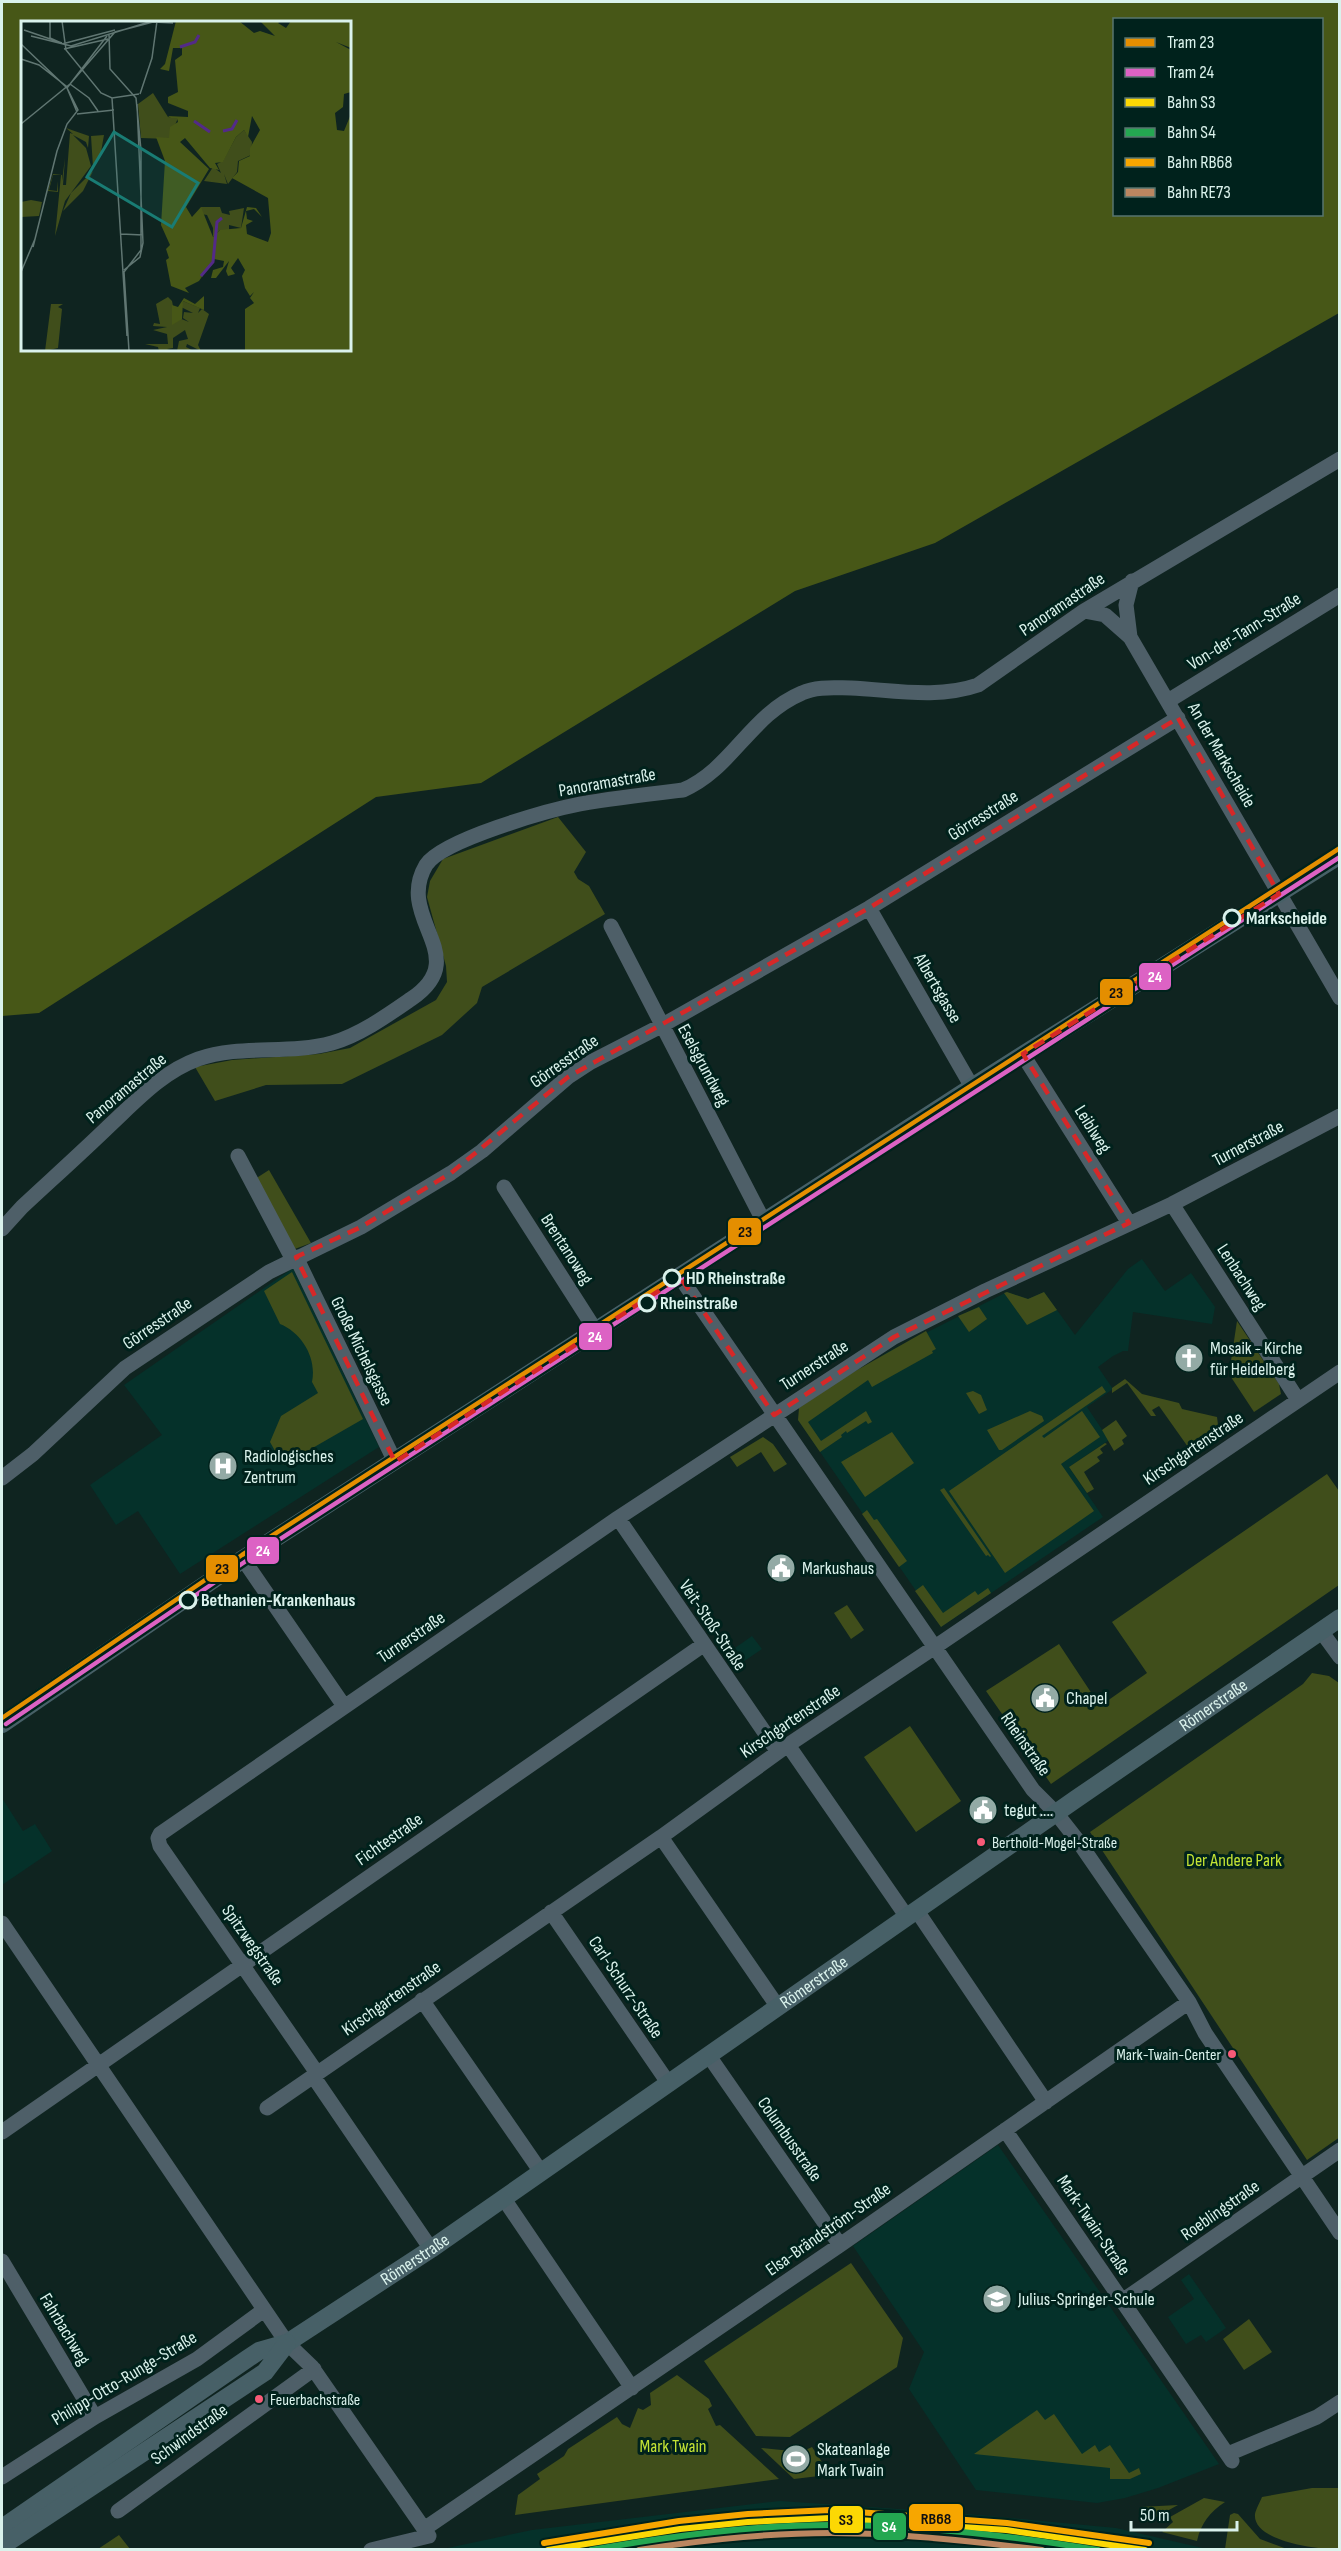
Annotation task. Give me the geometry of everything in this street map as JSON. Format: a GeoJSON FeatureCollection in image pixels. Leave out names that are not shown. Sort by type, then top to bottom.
{"type":"FeatureCollection","features":[{"type":"Feature","properties":{"kind":"main road"},"geometry":{"type":"LineString","coordinates":[[2,1724],[243,1559],[972,1087],[1340,855]]}},
{"type":"Feature","properties":{"kind":"main road","name":"Römerstraße"},"geometry":{"type":"LineString","coordinates":[[2,2528],[247,2358],[259,2351],[287,2343],[431,2249],[1340,1618]]}},
{"type":"Feature","properties":{"kind":"main road","name":"Römerstraße"},"geometry":{"type":"LineString","coordinates":[[2,2546],[265,2372],[287,2343]]}},
{"type":"Feature","properties":{"kind":"street","name":"Panoramastraße"},"geometry":{"type":"LineString","coordinates":[[2,1228],[169,1073],[209,1056],[333,1042],[373,1023],[428,987],[436,972],[436,953],[420,910],[418,890],[427,864],[443,850],[473,837],[568,807],[683,790],[693,786],[722,763],[757,722],[780,704],[802,692],[829,688],[937,693],[963,690],[978,685],[1084,611],[1132,581],[1340,459]]}},
{"type":"Feature","properties":{"kind":"street","name":"An der Markscheide"},"geometry":{"type":"LineString","coordinates":[[1130,637],[1126,605],[1132,581]]}},
{"type":"Feature","properties":{"kind":"street","name":"Von-der-Tann-Straße"},"geometry":{"type":"LineString","coordinates":[[1168,701],[1340,595]]}},
{"type":"Feature","properties":{"kind":"street","name":"An der Markscheide"},"geometry":{"type":"LineString","coordinates":[[1084,611],[1105,615],[1130,637],[1340,998]]}},
{"type":"Feature","properties":{"kind":"street","name":"Görresstraße"},"geometry":{"type":"LineString","coordinates":[[2,1478],[33,1454],[125,1368],[294,1258],[361,1227],[451,1173],[482,1151],[568,1077],[591,1062],[661,1026],[869,908],[1178,718]]}},
{"type":"Feature","properties":{"kind":"street","name":"Albertsgasse"},"geometry":{"type":"LineString","coordinates":[[869,908],[972,1087]]}},
{"type":"Feature","properties":{"kind":"street","name":"Eselsgrundweg"},"geometry":{"type":"LineString","coordinates":[[611,926],[764,1222]]}},
{"type":"Feature","properties":{"kind":"street","name":"Leiblweg"},"geometry":{"type":"LineString","coordinates":[[1023,1055],[1129,1223]]}},
{"type":"Feature","properties":{"kind":"street","name":"Turnerstraße"},"geometry":{"type":"LineString","coordinates":[[158,1838],[160,1834],[344,1706],[618,1518],[894,1337],[968,1299],[1172,1204],[1340,1116]]}},
{"type":"Feature","properties":{"kind":"street","name":"Große Michelsgasse"},"geometry":{"type":"LineString","coordinates":[[237,1156],[294,1258],[395,1462]]}},
{"type":"Feature","properties":{"kind":"street","name":"Brentanoweg"},"geometry":{"type":"LineString","coordinates":[[504,1187],[596,1331]]}},
{"type":"Feature","properties":{"kind":"street","name":"Lenbachweg"},"geometry":{"type":"LineString","coordinates":[[1172,1204],[1298,1400]]}},
{"type":"Feature","properties":{"kind":"street","name":"Rheinstraße"},"geometry":{"type":"LineString","coordinates":[[680,1277],[1033,1790],[1056,1813],[1189,2002],[1205,2033],[1340,2233]]}},
{"type":"Feature","properties":{"kind":"street","name":"Kirschgartenstraße"},"geometry":{"type":"LineString","coordinates":[[267,2108],[661,1837],[783,1748],[1340,1372]]}},
{"type":"Feature","properties":{"kind":"street","name":"Veit-Stoß-Straße"},"geometry":{"type":"LineString","coordinates":[[618,1518],[703,1645],[783,1748]]}},
{"type":"Feature","properties":{"kind":"street"},"geometry":{"type":"LineString","coordinates":[[243,1559],[344,1706]]}},
{"type":"Feature","properties":{"kind":"street"},"geometry":{"type":"LineString","coordinates":[[1321,1631],[1340,1657]]}},
{"type":"Feature","properties":{"kind":"street","name":"Fichtestraße"},"geometry":{"type":"LineString","coordinates":[[2,2132],[703,1645]]}},
{"type":"Feature","properties":{"kind":"street"},"geometry":{"type":"LineString","coordinates":[[783,1748],[912,1914],[1046,2102]]}},
{"type":"Feature","properties":{"kind":"street"},"geometry":{"type":"LineString","coordinates":[[661,1837],[778,2007]]}},
{"type":"Feature","properties":{"kind":"street","name":"Spitzwegstraße"},"geometry":{"type":"LineString","coordinates":[[158,1838],[160,1846],[243,1964],[431,2249]]}},
{"type":"Feature","properties":{"kind":"street","name":"Carl-Schurz-Straße"},"geometry":{"type":"LineString","coordinates":[[551,1912],[669,2084]]}},
{"type":"Feature","properties":{"kind":"street"},"geometry":{"type":"LineString","coordinates":[[2,1923],[6,1941],[97,2066],[287,2343],[314,2369],[429,2536],[371,2550]]}},
{"type":"Feature","properties":{"kind":"street"},"geometry":{"type":"LineString","coordinates":[[422,2000],[541,2172]]}},
{"type":"Feature","properties":{"kind":"street","name":"Elsa-Brändström-Straße"},"geometry":{"type":"LineString","coordinates":[[424,2529],[840,2245],[1189,2002]]}},
{"type":"Feature","properties":{"kind":"street","name":"Columbusstraße"},"geometry":{"type":"LineString","coordinates":[[709,2056],[840,2245]]}},
{"type":"Feature","properties":{"kind":"street","name":"Mark-Twain-Straße"},"geometry":{"type":"LineString","coordinates":[[1005,2130],[1230,2457],[1306,2422],[1340,2402]]}},
{"type":"Feature","properties":{"kind":"street","name":"Roeblingstraße"},"geometry":{"type":"LineString","coordinates":[[1122,2301],[1340,2150]]}},
{"type":"Feature","properties":{"kind":"street"},"geometry":{"type":"LineString","coordinates":[[504,2199],[632,2388]]}},
{"type":"Feature","properties":{"kind":"street","name":"Fahrbachweg"},"geometry":{"type":"LineString","coordinates":[[2,2261],[95,2417]]}},
{"type":"Feature","properties":{"kind":"street","name":"Philipp-Otto-Runge-Straße"},"geometry":{"type":"LineString","coordinates":[[2,2477],[95,2417],[196,2359],[264,2310]]}},
{"type":"Feature","properties":{"kind":"street","name":"Schwindstraße"},"geometry":{"type":"LineString","coordinates":[[118,2511],[314,2369]]}},
{"type":"Feature","properties":{"kind":"highlighted area"},"geometry":{"type":"Polygon","coordinates":[[[1178,718],[1279,894],[1023,1054],[1129,1223],[894,1337],[774,1415],[680,1277],[395,1462],[296,1257],[361,1227],[451,1173],[568,1077],[869,908],[1178,718]]]}},
{"type":"Feature","properties":{"kind":"shaded area"},"geometry":{"type":"Polygon","coordinates":[[[1142,1259],[1165,1291],[1191,1273],[1215,1307],[1212,1324],[1133,1312],[1128,1351],[1113,1356],[1098,1367],[1113,1389],[1087,1407],[1109,1440],[1069,1467],[1103,1517],[941,1627],[798,1420],[886,1353],[1007,1292],[1028,1299],[1044,1292],[1075,1335],[1128,1269],[1142,1259]]]}},
{"type":"Feature","properties":{"kind":"shaded area","name":"Bethanien-Krankenhaus"},"geometry":{"type":"Polygon","coordinates":[[[293,1268],[379,1447],[180,1574],[138,1511],[116,1525],[90,1485],[162,1435],[124,1385],[293,1268]]]}},
{"type":"Feature","properties":{"kind":"shaded area"},"geometry":{"type":"Polygon","coordinates":[[[752,1636],[762,1649],[737,1666],[728,1653],[752,1636]]]}},
{"type":"Feature","properties":{"kind":"shaded area"},"geometry":{"type":"Polygon","coordinates":[[[2,1798],[23,1831],[35,1824],[52,1851],[2,1885],[2,1798]]]}},
{"type":"Feature","properties":{"kind":"shaded area","name":"Julius-Springer-Schule"},"geometry":{"type":"Polygon","coordinates":[[[998,2145],[1219,2464],[1158,2488],[1125,2498],[1097,2503],[976,2490],[909,2389],[924,2352],[853,2246],[998,2145]]]}},
{"type":"Feature","properties":{"kind":"shaded area"},"geometry":{"type":"Polygon","coordinates":[[[1189,2274],[1226,2328],[1206,2342],[1201,2335],[1186,2344],[1168,2317],[1194,2299],[1181,2280],[1189,2274]]]}},
{"type":"Feature","properties":{"kind":"shaded area"},"geometry":{"type":"Polygon","coordinates":[[[780,2501],[957,2513],[1116,2528],[1207,2549],[443,2549],[532,2530],[780,2501]]]}},
{"type":"Feature","properties":{"kind":"green space"},"geometry":{"type":"Polygon","coordinates":[[[2,2],[1339,2],[1339,313],[935,543],[795,591],[481,783],[376,797],[39,1013],[2,1016],[2,2]]]}},
{"type":"Feature","properties":{"kind":"green space"},"geometry":{"type":"Polygon","coordinates":[[[558,817],[586,852],[574,872],[578,879],[589,886],[605,914],[482,987],[477,1003],[442,1035],[342,1084],[266,1085],[215,1101],[195,1067],[232,1060],[319,1054],[350,1048],[436,1000],[447,982],[446,966],[427,897],[430,881],[443,859],[558,817]]]}},
{"type":"Feature","properties":{"kind":"green space"},"geometry":{"type":"Polygon","coordinates":[[[269,1170],[311,1243],[292,1250],[255,1179],[269,1170]]]}},
{"type":"Feature","properties":{"kind":"green space"},"geometry":{"type":"Polygon","coordinates":[[[292,1272],[363,1419],[283,1465],[270,1442],[281,1416],[318,1393],[312,1382],[312,1364],[306,1347],[295,1333],[280,1324],[264,1291],[292,1272]]]}},
{"type":"Feature","properties":{"kind":"green space"},"geometry":{"type":"Polygon","coordinates":[[[1044,1292],[1057,1310],[1027,1325],[1004,1293],[1028,1299],[1044,1292]]]}},
{"type":"Feature","properties":{"kind":"green space"},"geometry":{"type":"Polygon","coordinates":[[[979,1307],[987,1319],[969,1332],[958,1316],[979,1307]]]}},
{"type":"Feature","properties":{"kind":"green space"},"geometry":{"type":"Polygon","coordinates":[[[1237,1321],[1279,1384],[1281,1394],[1254,1412],[1229,1374],[1237,1321]]]}},
{"type":"Feature","properties":{"kind":"green space"},"geometry":{"type":"Polygon","coordinates":[[[926,1331],[936,1349],[932,1351],[933,1353],[872,1387],[868,1380],[808,1422],[821,1441],[866,1411],[872,1422],[868,1424],[866,1421],[847,1433],[846,1431],[841,1435],[842,1437],[820,1452],[798,1420],[799,1408],[843,1378],[926,1331]]]}},
{"type":"Feature","properties":{"kind":"green space"},"geometry":{"type":"Polygon","coordinates":[[[1125,1379],[1142,1394],[1179,1403],[1182,1409],[1217,1417],[1218,1425],[1206,1445],[1193,1454],[1159,1406],[1152,1410],[1156,1416],[1151,1416],[1127,1383],[1112,1393],[1112,1388],[1125,1379]]]}},
{"type":"Feature","properties":{"kind":"green space"},"geometry":{"type":"Polygon","coordinates":[[[1102,1386],[1106,1392],[1042,1436],[1044,1438],[1082,1411],[1100,1437],[1061,1464],[1094,1511],[1005,1573],[949,1491],[1102,1386]]]}},
{"type":"Feature","properties":{"kind":"green space"},"geometry":{"type":"Polygon","coordinates":[[[973,1391],[981,1395],[987,1410],[979,1414],[966,1393],[973,1391]]]}},
{"type":"Feature","properties":{"kind":"green space"},"geometry":{"type":"Polygon","coordinates":[[[1030,1411],[1042,1416],[1044,1421],[999,1450],[987,1430],[1030,1411]]]}},
{"type":"Feature","properties":{"kind":"green space"},"geometry":{"type":"Polygon","coordinates":[[[1116,1420],[1127,1436],[1122,1440],[1124,1444],[1114,1451],[1102,1430],[1116,1420]]]}},
{"type":"Feature","properties":{"kind":"green space"},"geometry":{"type":"Polygon","coordinates":[[[892,1432],[914,1463],[865,1497],[841,1462],[892,1432]]]}},
{"type":"Feature","properties":{"kind":"green space"},"geometry":{"type":"Polygon","coordinates":[[[763,1437],[773,1444],[787,1464],[774,1472],[761,1452],[737,1467],[730,1457],[763,1437]]]}},
{"type":"Feature","properties":{"kind":"green space"},"geometry":{"type":"Polygon","coordinates":[[[1105,1443],[1107,1444],[1100,1449],[1103,1453],[1097,1457],[1100,1461],[1084,1472],[1094,1489],[1087,1493],[1069,1467],[1105,1443]]]}},
{"type":"Feature","properties":{"kind":"green space"},"geometry":{"type":"Polygon","coordinates":[[[1327,1474],[1339,1491],[1339,1585],[1051,1784],[986,1691],[1059,1644],[1100,1706],[1147,1673],[1112,1622],[1327,1474]]]}},
{"type":"Feature","properties":{"kind":"green space"},"geometry":{"type":"Polygon","coordinates":[[[944,1488],[990,1557],[986,1556],[940,1490],[944,1488]]]}},
{"type":"Feature","properties":{"kind":"green space"},"geometry":{"type":"Polygon","coordinates":[[[867,1510],[874,1520],[877,1519],[907,1561],[899,1567],[862,1514],[867,1510]]]}},
{"type":"Feature","properties":{"kind":"green space"},"geometry":{"type":"Polygon","coordinates":[[[923,1585],[943,1613],[975,1591],[978,1595],[988,1588],[991,1593],[941,1627],[915,1591],[923,1585]]]}},
{"type":"Feature","properties":{"kind":"green space"},"geometry":{"type":"Polygon","coordinates":[[[847,1605],[864,1630],[851,1639],[834,1613],[847,1605]]]}},
{"type":"Feature","properties":{"kind":"green space","name":"Der Andere Park"},"geometry":{"type":"Polygon","coordinates":[[[1312,1673],[1329,1676],[1339,1683],[1340,2137],[1307,2160],[1090,1832],[1303,1684],[1312,1673]]]}},
{"type":"Feature","properties":{"kind":"green space"},"geometry":{"type":"Polygon","coordinates":[[[910,1726],[961,1801],[916,1832],[864,1757],[910,1726]]]}},
{"type":"Feature","properties":{"kind":"green space"},"geometry":{"type":"Polygon","coordinates":[[[851,2263],[903,2338],[897,2367],[790,2437],[756,2436],[704,2361],[851,2263]]]}},
{"type":"Feature","properties":{"kind":"green space"},"geometry":{"type":"Polygon","coordinates":[[[1249,2319],[1272,2352],[1244,2370],[1223,2339],[1249,2319]]]}},
{"type":"Feature","properties":{"kind":"green space","name":"Mark Twain"},"geometry":{"type":"Polygon","coordinates":[[[677,2375],[709,2399],[712,2406],[708,2409],[716,2426],[720,2425],[779,2479],[515,2515],[518,2495],[540,2479],[537,2474],[564,2456],[568,2449],[617,2417],[622,2424],[630,2428],[638,2408],[643,2410],[651,2405],[650,2393],[677,2375]]]}},
{"type":"Feature","properties":{"kind":"green space"},"geometry":{"type":"Polygon","coordinates":[[[1037,2410],[1045,2420],[1054,2414],[1082,2454],[1095,2445],[1099,2452],[1110,2445],[1129,2473],[1139,2468],[1141,2474],[1130,2479],[1110,2479],[1110,2468],[974,2454],[1037,2410]]]}},
{"type":"Feature","properties":{"kind":"green space","name":"Skateanlage Mark Twain"},"geometry":{"type":"Polygon","coordinates":[[[812,2447],[824,2465],[819,2476],[794,2479],[761,2448],[801,2452],[812,2447]]]}},
{"type":"Feature","properties":{"kind":"green space"},"geometry":{"type":"Polygon","coordinates":[[[1312,2488],[1339,2488],[1339,2549],[1318,2548],[1289,2542],[1276,2538],[1257,2524],[1255,2514],[1262,2497],[1312,2488]]]}},
{"type":"Feature","properties":{"kind":"green space"},"geometry":{"type":"Polygon","coordinates":[[[1204,2498],[1225,2502],[1207,2518],[1197,2541],[1162,2532],[1173,2522],[1170,2517],[1204,2498]]]}},
{"type":"Feature","properties":{"kind":"green space"},"geometry":{"type":"Polygon","coordinates":[[[1178,2505],[1147,2522],[1140,2507],[1178,2505]]]}},
{"type":"Feature","properties":{"kind":"green space"},"geometry":{"type":"Polygon","coordinates":[[[1238,2514],[1260,2539],[1287,2549],[1225,2549],[1230,2515],[1238,2514]]]}},
{"type":"Feature","properties":{"kind":"green space"},"geometry":{"type":"Polygon","coordinates":[[[119,2535],[130,2549],[98,2549],[119,2535]]]}},
{"type":"Feature","properties":{"kind":"tram line","name":"23"},"geometry":{"type":"LineString","coordinates":[[2,1718],[242,1555],[1340,848]]}},
{"type":"Feature","properties":{"kind":"tram line","name":"24"},"geometry":{"type":"LineString","coordinates":[[6,1724],[246,1561],[1340,857]]}},
{"type":"Feature","properties":{"kind":"rail line","name":"RB68"},"geometry":{"type":"LineString","coordinates":[[544,2543],[679,2521],[748,2514],[830,2510],[1007,2523],[1149,2543]]}},
{"type":"Feature","properties":{"kind":"rail line","name":"S3"},"geometry":{"type":"LineString","coordinates":[[548,2550],[680,2529],[748,2522],[830,2518],[1006,2530],[1145,2550]]}},
{"type":"Feature","properties":{"kind":"rail line","name":"S4"},"geometry":{"type":"LineString","coordinates":[[591,2550],[710,2532],[830,2525],[964,2532],[1098,2550]]}},
{"type":"Feature","properties":{"kind":"rail line","name":"RE73"},"geometry":{"type":"LineString","coordinates":[[639,2550],[735,2538],[831,2533],[937,2538],[1042,2550]]}},
{"type":"Feature","properties":{"kind":"place","name":"Markscheide"},"geometry":{"type":"Point","coordinates":[1232,918]}},
{"type":"Feature","properties":{"kind":"place","name":"HD Rheinstraße"},"geometry":{"type":"Point","coordinates":[672,1278]}},
{"type":"Feature","properties":{"kind":"place","name":"Rheinstraße"},"geometry":{"type":"Point","coordinates":[647,1303]}},
{"type":"Feature","properties":{"kind":"place","name":"Mosaik - Kirche für Heidelberg"},"geometry":{"type":"Point","coordinates":[1189,1358]}},
{"type":"Feature","properties":{"kind":"place","name":"Radiologisches Zentrum"},"geometry":{"type":"Point","coordinates":[223,1466]}},
{"type":"Feature","properties":{"kind":"place","name":"Markushaus"},"geometry":{"type":"Point","coordinates":[781,1568]}},
{"type":"Feature","properties":{"kind":"place","name":"Bethanien-Krankenhaus"},"geometry":{"type":"Point","coordinates":[188,1600]}},
{"type":"Feature","properties":{"kind":"place","name":"Chapel"},"geometry":{"type":"Point","coordinates":[1045,1698]}},
{"type":"Feature","properties":{"kind":"place","name":"tegut ...."},"geometry":{"type":"Point","coordinates":[983,1810]}},
{"type":"Feature","properties":{"kind":"place","name":"Berthold-Mogel-Straße"},"geometry":{"type":"Point","coordinates":[981,1842]}},
{"type":"Feature","properties":{"kind":"place","name":"Mark-Twain-Center"},"geometry":{"type":"Point","coordinates":[1232,2054]}},
{"type":"Feature","properties":{"kind":"place","name":"Julius-Springer-Schule"},"geometry":{"type":"Point","coordinates":[997,2299]}},
{"type":"Feature","properties":{"kind":"place","name":"Feuerbachstraße"},"geometry":{"type":"Point","coordinates":[259,2399]}},
{"type":"Feature","properties":{"kind":"place","name":"Skateanlage Mark Twain"},"geometry":{"type":"Point","coordinates":[796,2459]}}]}
